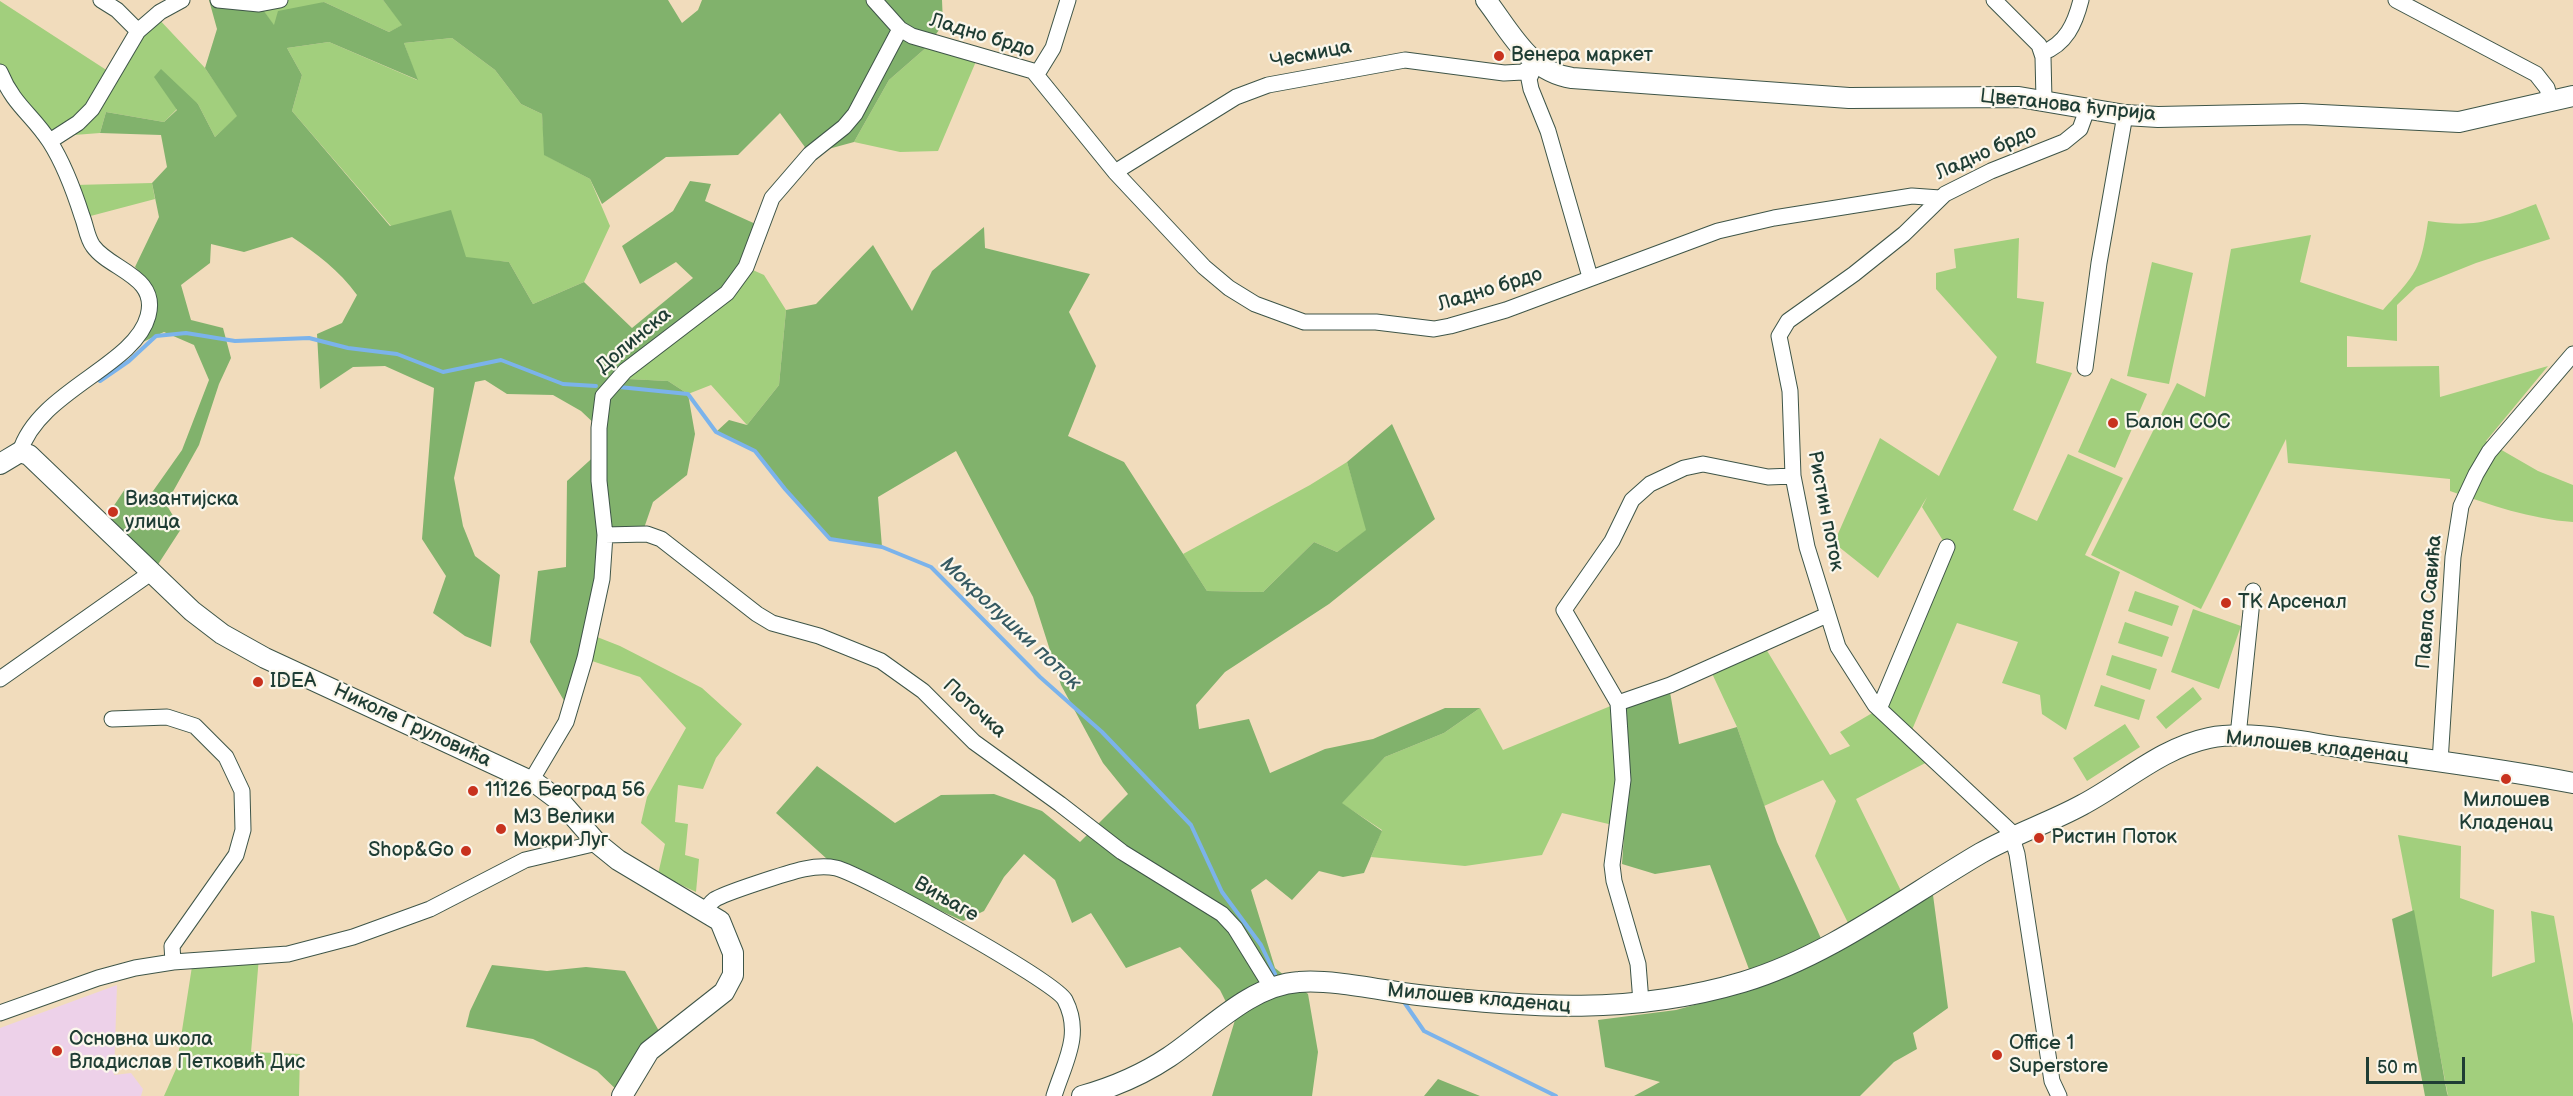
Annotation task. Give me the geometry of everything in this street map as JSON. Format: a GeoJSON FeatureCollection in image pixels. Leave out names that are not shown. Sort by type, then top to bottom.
{"type":"FeatureCollection","features":[{"type":"Feature","properties":{"kind":"street"},"geometry":{"type":"LineString","coordinates":[[50,141],[78,123],[92,109],[138,31],[160,12],[182,0]]}},
{"type":"Feature","properties":{"kind":"street"},"geometry":{"type":"LineString","coordinates":[[218,0],[259,4],[280,0]]}},
{"type":"Feature","properties":{"kind":"street","name":"Ладно брдо"},"geometry":{"type":"LineString","coordinates":[[874,0],[900,29],[930,43],[999,59],[1037,74],[1115,172],[1211,273],[1255,304],[1299,321],[1376,322],[1434,329],[1506,309],[1718,231],[1774,218],[1912,196],[1940,198],[1956,187],[2064,142],[2080,129],[2088,108]]}},
{"type":"Feature","properties":{"kind":"street"},"geometry":{"type":"LineString","coordinates":[[1037,74],[1053,48],[1068,0]]}},
{"type":"Feature","properties":{"kind":"street","name":"Цветанова ћуприја"},"geometry":{"type":"LineString","coordinates":[[1486,0],[1536,63],[1548,71],[1572,78],[1849,98],[1973,95],[2044,100],[2125,115],[2157,117],[2302,114],[2453,122],[2511,111],[2550,99],[2573,96]]}},
{"type":"Feature","properties":{"kind":"street"},"geometry":{"type":"LineString","coordinates":[[1994,0],[2039,45],[2042,53],[2044,100]]}},
{"type":"Feature","properties":{"kind":"street"},"geometry":{"type":"LineString","coordinates":[[2042,53],[2055,48],[2064,40],[2081,0]]}},
{"type":"Feature","properties":{"kind":"street"},"geometry":{"type":"LineString","coordinates":[[2396,0],[2536,74],[2547,88],[2550,99]]}},
{"type":"Feature","properties":{"kind":"street"},"geometry":{"type":"LineString","coordinates":[[104,1],[138,31]]}},
{"type":"Feature","properties":{"kind":"street","name":"Долинска"},"geometry":{"type":"LineString","coordinates":[[531,781],[558,737],[572,706],[600,589],[605,535],[599,452],[599,408],[603,396],[625,371],[727,293],[737,281],[746,267],[772,198],[810,154],[844,127],[855,114],[900,29]]}},
{"type":"Feature","properties":{"kind":"street","name":"Чесмица"},"geometry":{"type":"LineString","coordinates":[[1115,172],[1236,97],[1269,85],[1405,60],[1504,73],[1522,72],[1536,63]]}},
{"type":"Feature","properties":{"kind":"street"},"geometry":{"type":"LineString","coordinates":[[1536,63],[1529,79],[1531,89],[1548,131],[1590,277]]}},
{"type":"Feature","properties":{"kind":"street"},"geometry":{"type":"LineString","coordinates":[[0,72],[13,100],[50,141],[63,167],[93,246],[141,285],[148,296],[149,310],[140,334],[45,413],[30,429],[20,452],[0,464]]}},
{"type":"Feature","properties":{"kind":"street"},"geometry":{"type":"LineString","coordinates":[[2085,368],[2099,262],[2125,115]]}},
{"type":"Feature","properties":{"kind":"street","name":"Ристин поток"},"geometry":{"type":"LineString","coordinates":[[1940,198],[1904,234],[1854,274],[1788,321],[1781,331],[1779,339],[1790,391],[1793,476],[1807,547],[1827,615],[1838,647],[1853,674],[1879,709],[2002,822],[2011,835]]}},
{"type":"Feature","properties":{"kind":"street","name":"Павла Савића"},"geometry":{"type":"LineString","coordinates":[[2440,762],[2453,557],[2458,517],[2472,482],[2489,452],[2573,354]]}},
{"type":"Feature","properties":{"kind":"street","name":"Николе Груловића"},"geometry":{"type":"LineString","coordinates":[[20,452],[29,455],[192,610],[242,647],[531,781],[561,802],[597,843],[639,874],[705,910],[720,921],[729,939],[734,963],[731,980],[714,1002],[649,1051],[622,1096]]}},
{"type":"Feature","properties":{"kind":"street"},"geometry":{"type":"LineString","coordinates":[[1641,1002],[1638,964],[1614,881],[1612,865],[1623,780],[1618,703],[1564,612],[1612,541],[1632,500],[1650,484],[1692,465],[1714,465],[1768,477],[1793,476]]}},
{"type":"Feature","properties":{"kind":"street","name":"Поточка"},"geometry":{"type":"LineString","coordinates":[[605,535],[647,534],[661,539],[749,608],[772,622],[819,636],[881,661],[923,692],[974,742],[1122,852],[1222,914],[1235,928],[1272,988]]}},
{"type":"Feature","properties":{"kind":"street"},"geometry":{"type":"LineString","coordinates":[[1879,709],[1947,547]]}},
{"type":"Feature","properties":{"kind":"street"},"geometry":{"type":"LineString","coordinates":[[0,679],[152,572]]}},
{"type":"Feature","properties":{"kind":"street"},"geometry":{"type":"LineString","coordinates":[[2238,736],[2253,591]]}},
{"type":"Feature","properties":{"kind":"street"},"geometry":{"type":"LineString","coordinates":[[1618,703],[1670,685],[1827,615]]}},
{"type":"Feature","properties":{"kind":"street"},"geometry":{"type":"LineString","coordinates":[[112,719],[167,717],[195,726],[226,757],[242,792],[243,830],[236,855],[172,946],[173,962]]}},
{"type":"Feature","properties":{"kind":"street","name":"Милошев кладенац"},"geometry":{"type":"LineString","coordinates":[[1082,1096],[1113,1087],[1141,1074],[1239,1007],[1272,988],[1285,984],[1312,982],[1494,1004],[1560,1008],[1641,1002],[1724,987],[1786,967],[1844,936],[2011,835],[2080,806],[2175,750],[2216,737],[2238,736],[2440,762],[2573,783]]}},
{"type":"Feature","properties":{"kind":"street"},"geometry":{"type":"LineString","coordinates":[[2011,835],[2017,854],[2052,1081],[2059,1096]]}},
{"type":"Feature","properties":{"kind":"street"},"geometry":{"type":"LineString","coordinates":[[0,1013],[107,975],[173,962],[288,954],[352,937],[430,909],[525,860],[597,843]]}},
{"type":"Feature","properties":{"kind":"street","name":"Вињаге"},"geometry":{"type":"LineString","coordinates":[[705,910],[717,898],[806,868],[835,868],[876,885],[1036,976],[1064,998],[1071,1022],[1072,1042],[1066,1067],[1054,1096]]}},
{"type":"Feature","properties":{"kind":"shaded area","name":"Основна школа Владислав Петковић Дис"},"geometry":{"type":"Polygon","coordinates":[[[117,985],[114,1075],[131,1073],[143,1089],[141,1096],[0,1096],[0,1028],[117,985]]]}},
{"type":"Feature","properties":{"kind":"green space"},"geometry":{"type":"Polygon","coordinates":[[[209,0],[259,4],[274,25],[278,11],[324,2],[389,32],[402,25],[383,0],[668,0],[682,23],[698,10],[702,0],[942,0],[943,24],[928,46],[889,80],[854,142],[810,154],[780,113],[738,155],[666,157],[602,204],[590,179],[544,155],[542,114],[521,104],[495,70],[452,38],[404,43],[418,80],[329,42],[287,48],[302,75],[292,111],[390,226],[451,210],[466,257],[509,262],[533,304],[584,282],[632,328],[693,278],[676,262],[640,284],[622,246],[673,211],[690,181],[711,184],[705,201],[760,226],[727,293],[628,379],[668,381],[688,394],[695,434],[687,475],[653,502],[642,534],[605,535],[570,711],[530,642],[538,571],[566,567],[567,481],[599,452],[599,428],[581,411],[553,395],[507,394],[485,380],[475,382],[454,478],[463,526],[475,556],[500,575],[491,647],[465,636],[433,613],[446,576],[422,539],[434,388],[385,366],[353,367],[320,389],[317,334],[342,323],[357,295],[327,263],[292,237],[244,252],[211,244],[210,263],[181,285],[191,320],[223,328],[231,358],[219,384],[199,445],[166,504],[181,529],[157,566],[101,525],[125,489],[146,501],[182,450],[209,380],[194,345],[164,332],[143,342],[153,311],[153,303],[149,286],[135,267],[159,217],[152,183],[167,167],[161,135],[100,133],[106,112],[164,122],[177,110],[154,77],[161,69],[198,104],[215,137],[237,116],[205,68],[217,29],[209,0]]]}},
{"type":"Feature","properties":{"kind":"green space"},"geometry":{"type":"Polygon","coordinates":[[[280,0],[383,0],[403,25],[389,32],[324,2],[274,26],[259,4],[280,0]]]}},
{"type":"Feature","properties":{"kind":"green space"},"geometry":{"type":"Polygon","coordinates":[[[0,1],[111,73],[155,15],[205,68],[238,116],[215,137],[198,104],[155,77],[177,109],[164,122],[106,112],[100,133],[74,135],[78,124],[50,141],[0,72],[0,1]]]}},
{"type":"Feature","properties":{"kind":"green space"},"geometry":{"type":"Polygon","coordinates":[[[452,38],[495,70],[521,104],[542,114],[545,155],[590,179],[610,226],[584,282],[533,304],[509,262],[466,258],[391,226],[292,111],[302,75],[287,48],[329,42],[417,80],[404,43],[452,38]]]}},
{"type":"Feature","properties":{"kind":"green space"},"geometry":{"type":"Polygon","coordinates":[[[928,46],[977,59],[938,151],[900,152],[854,142],[889,80],[928,46]]]}},
{"type":"Feature","properties":{"kind":"green space"},"geometry":{"type":"Polygon","coordinates":[[[152,183],[155,199],[83,218],[75,185],[152,183]]]}},
{"type":"Feature","properties":{"kind":"green space"},"geometry":{"type":"Polygon","coordinates":[[[2536,204],[2550,239],[2476,263],[2416,287],[2397,305],[2397,341],[2347,336],[2347,367],[2439,366],[2440,397],[2548,366],[2486,441],[2538,471],[2573,485],[2573,522],[2526,515],[2450,491],[2450,479],[2288,463],[2286,439],[2201,609],[2091,555],[2177,383],[2205,397],[2231,249],[2311,235],[2300,282],[2383,310],[2403,288],[2415,270],[2423,251],[2428,221],[2459,224],[2483,222],[2536,204]]]}},
{"type":"Feature","properties":{"kind":"green space"},"geometry":{"type":"Polygon","coordinates":[[[984,227],[985,248],[1090,274],[1069,312],[1096,366],[1068,436],[1124,462],[1207,591],[1263,592],[1314,542],[1337,552],[1366,530],[1347,462],[1392,424],[1435,519],[1329,604],[1225,672],[1196,705],[1199,729],[1249,719],[1270,773],[1325,749],[1373,739],[1445,708],[1480,708],[1444,733],[1385,757],[1342,803],[1382,831],[1364,873],[1343,877],[1319,871],[1292,900],[1266,879],[1251,890],[1275,968],[1308,994],[1318,1052],[1312,1096],[1212,1096],[1235,1020],[1220,990],[1180,947],[1126,968],[1091,913],[1072,923],[1055,880],[1024,854],[1004,877],[984,911],[963,921],[827,859],[776,813],[817,766],[895,823],[941,795],[994,794],[1042,811],[1080,842],[1128,794],[1103,763],[1061,685],[1033,597],[956,451],[878,497],[882,547],[830,539],[776,480],[755,451],[716,432],[729,420],[747,425],[779,385],[786,310],[816,304],[873,245],[912,311],[932,271],[984,227]]]}},
{"type":"Feature","properties":{"kind":"green space"},"geometry":{"type":"Polygon","coordinates":[[[2019,238],[2017,298],[2044,302],[2036,363],[2072,373],[2013,510],[2037,521],[2068,454],[2123,478],[2085,555],[2120,572],[2066,730],[2042,714],[2040,695],[2002,683],[2018,642],[1957,623],[1909,737],[1933,759],[1856,799],[1905,899],[1852,931],[1815,856],[1836,801],[1823,780],[1764,806],[1737,727],[1709,667],[1763,644],[1830,755],[1850,746],[1840,732],[1879,709],[1947,547],[1922,507],[1927,497],[1878,578],[1834,543],[1880,438],[1939,476],[1997,357],[1936,289],[1936,273],[1956,268],[1954,249],[2019,238]]]}},
{"type":"Feature","properties":{"kind":"green space"},"geometry":{"type":"Polygon","coordinates":[[[2152,262],[2193,273],[2169,384],[2127,376],[2152,262]]]}},
{"type":"Feature","properties":{"kind":"green space"},"geometry":{"type":"Polygon","coordinates":[[[746,267],[764,275],[786,310],[779,385],[747,425],[711,385],[688,394],[668,381],[627,379],[746,267]]]}},
{"type":"Feature","properties":{"kind":"green space","name":"Балон СОС"},"geometry":{"type":"Polygon","coordinates":[[[2111,378],[2147,394],[2115,468],[2078,452],[2111,378]]]}},
{"type":"Feature","properties":{"kind":"green space"},"geometry":{"type":"Polygon","coordinates":[[[1347,462],[1367,530],[1337,552],[1314,542],[1263,592],[1207,591],[1183,554],[1310,485],[1347,462]]]}},
{"type":"Feature","properties":{"kind":"green space"},"geometry":{"type":"Polygon","coordinates":[[[2135,591],[2179,606],[2172,626],[2128,611],[2135,591]]]}},
{"type":"Feature","properties":{"kind":"green space"},"geometry":{"type":"Polygon","coordinates":[[[2193,609],[2241,626],[2219,689],[2171,672],[2193,609]]]}},
{"type":"Feature","properties":{"kind":"green space"},"geometry":{"type":"Polygon","coordinates":[[[2125,622],[2169,637],[2162,657],[2118,643],[2125,622]]]}},
{"type":"Feature","properties":{"kind":"green space"},"geometry":{"type":"Polygon","coordinates":[[[592,635],[620,646],[702,688],[742,724],[716,758],[703,789],[678,785],[675,822],[688,824],[685,855],[699,859],[696,892],[658,874],[665,844],[641,823],[647,797],[686,728],[640,677],[586,659],[592,635]]]}},
{"type":"Feature","properties":{"kind":"green space"},"geometry":{"type":"Polygon","coordinates":[[[2112,655],[2157,669],[2150,690],[2106,675],[2112,655]]]}},
{"type":"Feature","properties":{"kind":"green space"},"geometry":{"type":"Polygon","coordinates":[[[2101,685],[2145,700],[2139,720],[2094,706],[2101,685]]]}},
{"type":"Feature","properties":{"kind":"green space"},"geometry":{"type":"Polygon","coordinates":[[[2193,687],[2202,699],[2166,729],[2156,717],[2193,687]]]}},
{"type":"Feature","properties":{"kind":"green space"},"geometry":{"type":"Polygon","coordinates":[[[1670,692],[1679,744],[1737,727],[1777,842],[1829,956],[1933,895],[1948,1008],[1913,1033],[1917,1049],[1894,1062],[1860,1096],[1634,1096],[1660,1082],[1605,1067],[1598,1020],[1676,1010],[1756,988],[1710,865],[1655,874],[1622,864],[1628,779],[1622,708],[1670,692]]]}},
{"type":"Feature","properties":{"kind":"green space"},"geometry":{"type":"Polygon","coordinates":[[[1618,703],[1617,826],[1562,813],[1542,855],[1465,866],[1371,857],[1382,830],[1341,803],[1385,757],[1444,733],[1480,708],[1503,750],[1618,703]]]}},
{"type":"Feature","properties":{"kind":"green space"},"geometry":{"type":"Polygon","coordinates":[[[2125,724],[2140,747],[2087,781],[2073,758],[2125,724]]]}},
{"type":"Feature","properties":{"kind":"green space"},"geometry":{"type":"Polygon","coordinates":[[[2398,835],[2461,846],[2460,898],[2494,910],[2492,977],[2535,962],[2531,911],[2554,916],[2573,1024],[2573,1096],[2448,1096],[2398,835]]]}},
{"type":"Feature","properties":{"kind":"green space"},"geometry":{"type":"Polygon","coordinates":[[[2414,910],[2448,1096],[2425,1096],[2392,919],[2414,910]]]}},
{"type":"Feature","properties":{"kind":"green space"},"geometry":{"type":"Polygon","coordinates":[[[259,957],[251,1052],[300,1054],[299,1096],[164,1096],[176,1069],[193,960],[259,957]]]}},
{"type":"Feature","properties":{"kind":"green space"},"geometry":{"type":"Polygon","coordinates":[[[492,965],[547,971],[586,967],[625,971],[663,1038],[622,1095],[597,1071],[533,1039],[466,1027],[470,1011],[492,965]]]}},
{"type":"Feature","properties":{"kind":"green space"},"geometry":{"type":"Polygon","coordinates":[[[1438,1079],[1480,1096],[1424,1096],[1438,1079]]]}},
{"type":"Feature","properties":{"kind":"waterway"},"geometry":{"type":"LineString","coordinates":[[100,381],[129,361],[156,336],[186,333],[235,341],[309,338],[348,348],[397,354],[443,372],[501,360],[563,384],[596,386]]}},
{"type":"Feature","properties":{"kind":"waterway","name":"Мокролушки поток"},"geometry":{"type":"LineString","coordinates":[[619,387],[688,394],[716,432],[755,451],[785,489],[830,539],[882,547],[931,567],[1040,677],[1102,732],[1191,825],[1222,892],[1261,945],[1275,974]]}},
{"type":"Feature","properties":{"kind":"waterway","name":"Мокролушки поток"},"geometry":{"type":"LineString","coordinates":[[1404,1002],[1424,1031],[1556,1096]]}},
{"type":"Feature","properties":{"kind":"place","name":"Венера маркет"},"geometry":{"type":"Point","coordinates":[1499,56]}},
{"type":"Feature","properties":{"kind":"place","name":"Балон СОС"},"geometry":{"type":"Point","coordinates":[2113,423]}},
{"type":"Feature","properties":{"kind":"place","name":"Византијска улица"},"geometry":{"type":"Point","coordinates":[113,512]}},
{"type":"Feature","properties":{"kind":"place","name":"ТК Арсенал"},"geometry":{"type":"Point","coordinates":[2226,603]}},
{"type":"Feature","properties":{"kind":"place","name":"IDEA"},"geometry":{"type":"Point","coordinates":[258,682]}},
{"type":"Feature","properties":{"kind":"place","name":"Милошев Кладенац"},"geometry":{"type":"Point","coordinates":[2506,779]}},
{"type":"Feature","properties":{"kind":"place","name":"11126 Београд 56"},"geometry":{"type":"Point","coordinates":[473,791]}},
{"type":"Feature","properties":{"kind":"place","name":"МЗ Велики Мокри Луг"},"geometry":{"type":"Point","coordinates":[501,829]}},
{"type":"Feature","properties":{"kind":"place","name":"Ристин Поток"},"geometry":{"type":"Point","coordinates":[2039,838]}},
{"type":"Feature","properties":{"kind":"place","name":"Shop&Go"},"geometry":{"type":"Point","coordinates":[466,851]}},
{"type":"Feature","properties":{"kind":"place","name":"Основна школа Владислав Петковић Дис"},"geometry":{"type":"Point","coordinates":[57,1051]}},
{"type":"Feature","properties":{"kind":"place","name":"Office 1 Superstore"},"geometry":{"type":"Point","coordinates":[1997,1055]}}]}
